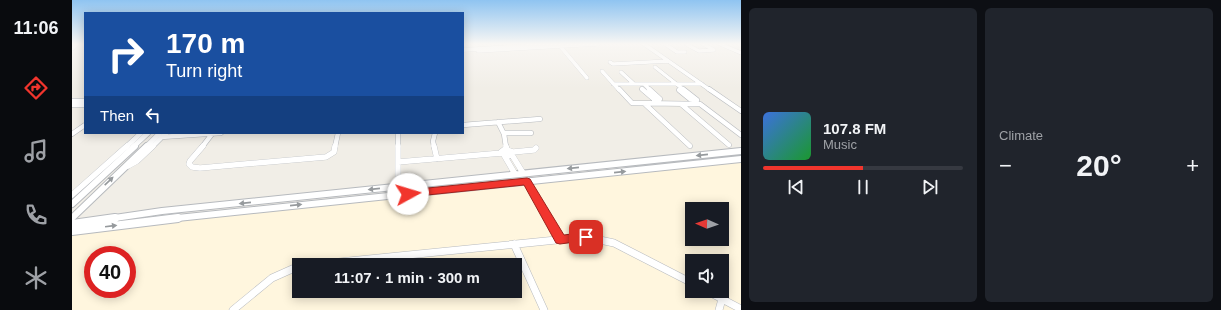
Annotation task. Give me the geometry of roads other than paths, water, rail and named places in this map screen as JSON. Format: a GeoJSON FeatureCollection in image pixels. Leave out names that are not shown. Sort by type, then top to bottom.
{"type":"FeatureCollection","features":[{"type":"Feature","properties":{"kind":"street"},"geometry":{"type":"LineString","coordinates":[[571,58],[587,78]]}},
{"type":"Feature","properties":{"kind":"street"},"geometry":{"type":"LineString","coordinates":[[643,61],[613,64],[609,63],[643,61],[667,60],[741,111]]}},
{"type":"Feature","properties":{"kind":"street"},"geometry":{"type":"LineString","coordinates":[[655,67],[683,90]]}},
{"type":"Feature","properties":{"kind":"street"},"geometry":{"type":"LineString","coordinates":[[602,71],[631,102],[645,104],[696,103],[741,135]]}},
{"type":"Feature","properties":{"kind":"street"},"geometry":{"type":"LineString","coordinates":[[621,72],[634,84],[650,90],[660,99],[654,100]]}},
{"type":"Feature","properties":{"kind":"street"},"geometry":{"type":"LineString","coordinates":[[613,84],[634,84]]}},
{"type":"Feature","properties":{"kind":"street"},"geometry":{"type":"LineString","coordinates":[[643,88],[676,84],[702,84]]}},
{"type":"Feature","properties":{"kind":"street"},"geometry":{"type":"LineString","coordinates":[[643,88],[658,103]]}},
{"type":"Feature","properties":{"kind":"street"},"geometry":{"type":"LineString","coordinates":[[72,101],[84,101]]}},
{"type":"Feature","properties":{"kind":"street"},"geometry":{"type":"LineString","coordinates":[[645,104],[690,146]]}},
{"type":"Feature","properties":{"kind":"street"},"geometry":{"type":"LineString","coordinates":[[681,104],[729,144]]}},
{"type":"Feature","properties":{"kind":"street"},"geometry":{"type":"LineString","coordinates":[[72,105],[84,105]]}},
{"type":"Feature","properties":{"kind":"street"},"geometry":{"type":"LineString","coordinates":[[464,125],[540,119]]}},
{"type":"Feature","properties":{"kind":"street"},"geometry":{"type":"LineString","coordinates":[[72,130],[84,122]]}},
{"type":"Feature","properties":{"kind":"street"},"geometry":{"type":"LineString","coordinates":[[498,122],[504,133],[504,141],[507,149],[513,153],[519,174]]}},
{"type":"Feature","properties":{"kind":"street"},"geometry":{"type":"LineString","coordinates":[[72,134],[84,126]]}},
{"type":"Feature","properties":{"kind":"street"},"geometry":{"type":"LineString","coordinates":[[504,133],[531,133]]}},
{"type":"Feature","properties":{"kind":"street"},"geometry":{"type":"LineString","coordinates":[[72,195],[141,134]]}},
{"type":"Feature","properties":{"kind":"street"},"geometry":{"type":"LineString","coordinates":[[72,203],[147,134]]}},
{"type":"Feature","properties":{"kind":"street"},"geometry":{"type":"LineString","coordinates":[[72,218],[90,199],[160,135],[212,134]]}},
{"type":"Feature","properties":{"kind":"street"},"geometry":{"type":"LineString","coordinates":[[212,134],[190,160],[189,164],[192,167],[200,168],[326,157],[334,152],[338,134]]}},
{"type":"Feature","properties":{"kind":"street"},"geometry":{"type":"LineString","coordinates":[[398,134],[398,187]]}},
{"type":"Feature","properties":{"kind":"street"},"geometry":{"type":"LineString","coordinates":[[435,134],[433,142],[437,159]]}},
{"type":"Feature","properties":{"kind":"street"},"geometry":{"type":"LineString","coordinates":[[398,162],[513,153],[534,150],[536,148]]}},
{"type":"Feature","properties":{"kind":"street"},"geometry":{"type":"LineString","coordinates":[[507,149],[502,150],[503,154],[519,174]]}},
{"type":"Feature","properties":{"kind":"street"},"geometry":{"type":"LineString","coordinates":[[72,231],[156,220],[527,182],[725,157],[741,152]]}},
{"type":"Feature","properties":{"kind":"street"},"geometry":{"type":"LineString","coordinates":[[72,224],[162,211],[716,154],[738,159]]}},
{"type":"Feature","properties":{"kind":"street"},"geometry":{"type":"LineString","coordinates":[[527,182],[560,240]]}},
{"type":"Feature","properties":{"kind":"street"},"geometry":{"type":"LineString","coordinates":[[84,192],[80,200],[85,201],[90,199]]}},
{"type":"Feature","properties":{"kind":"street"},"geometry":{"type":"LineString","coordinates":[[156,220],[162,211]]}},
{"type":"Feature","properties":{"kind":"street"},"geometry":{"type":"LineString","coordinates":[[377,258],[586,237],[609,241],[685,279]]}},
{"type":"Feature","properties":{"kind":"street"},"geometry":{"type":"LineString","coordinates":[[514,244],[544,310]]}},
{"type":"Feature","properties":{"kind":"street"},"geometry":{"type":"LineString","coordinates":[[233,310],[266,281],[292,268]]}},
{"type":"Feature","properties":{"kind":"street"},"geometry":{"type":"LineString","coordinates":[[719,310],[722,299],[741,309]]}}]}
